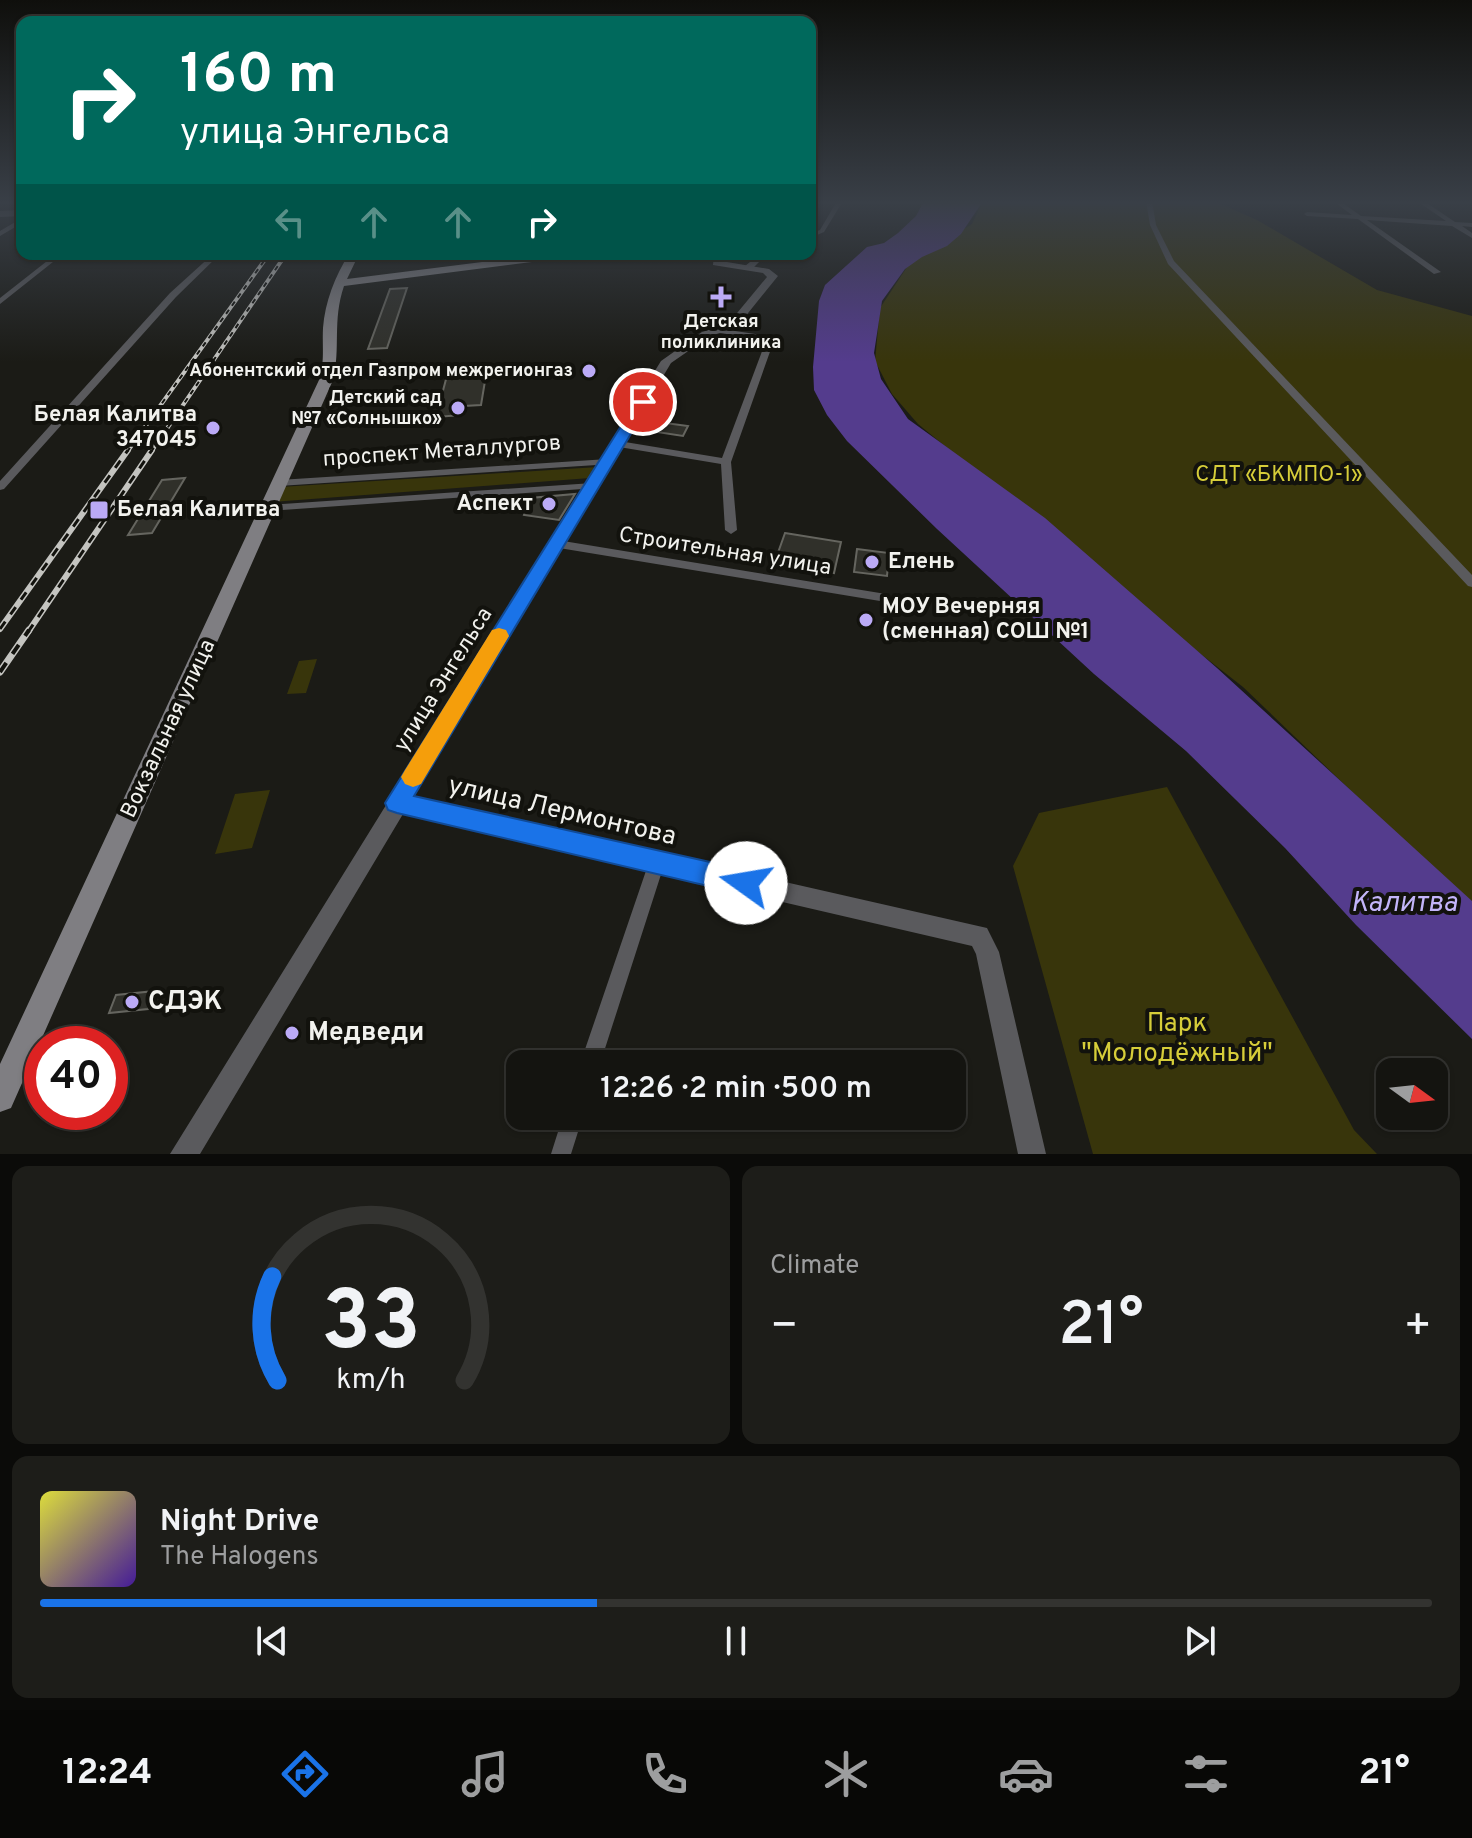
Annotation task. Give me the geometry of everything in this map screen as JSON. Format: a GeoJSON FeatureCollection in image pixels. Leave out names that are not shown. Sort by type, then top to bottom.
{"type":"FeatureCollection","features":[{"type":"Feature","properties":{"kind":"main road"},"geometry":{"type":"LineString","coordinates":[[350,260],[340,283],[517,260]]}},
{"type":"Feature","properties":{"kind":"main road","name":"Вокзальная улица"},"geometry":{"type":"LineString","coordinates":[[0,1097],[333,358],[329,329],[340,283]]}},
{"type":"Feature","properties":{"kind":"street"},"geometry":{"type":"LineString","coordinates":[[1168,255],[1472,583]]}},
{"type":"Feature","properties":{"kind":"street"},"geometry":{"type":"LineString","coordinates":[[1412,255],[1437,272]]}},
{"type":"Feature","properties":{"kind":"street"},"geometry":{"type":"LineString","coordinates":[[0,302],[52,260]]}},
{"type":"Feature","properties":{"kind":"street"},"geometry":{"type":"LineString","coordinates":[[0,487],[173,295],[211,260]]}},
{"type":"Feature","properties":{"kind":"street"},"geometry":{"type":"LineString","coordinates":[[721,260],[748,268],[757,260]]}},
{"type":"Feature","properties":{"kind":"street","name":"улица Энгельса"},"geometry":{"type":"LineString","coordinates":[[184,1154],[667,361],[706,334],[732,326],[773,276],[766,271],[748,268]]}},
{"type":"Feature","properties":{"kind":"street"},"geometry":{"type":"LineString","coordinates":[[718,330],[759,337],[768,346],[726,462],[731,530]]}},
{"type":"Feature","properties":{"kind":"street"},"geometry":{"type":"LineString","coordinates":[[619,444],[726,462]]}},
{"type":"Feature","properties":{"kind":"street","name":"проспект Металлургов"},"geometry":{"type":"LineString","coordinates":[[279,483],[608,462]]}},
{"type":"Feature","properties":{"kind":"street","name":"проспект Металлургов"},"geometry":{"type":"LineString","coordinates":[[268,508],[593,486]]}},
{"type":"Feature","properties":{"kind":"street","name":"Строительная улица"},"geometry":{"type":"LineString","coordinates":[[557,544],[886,598]]}},
{"type":"Feature","properties":{"kind":"street","name":"улица Лермонтова"},"geometry":{"type":"LineString","coordinates":[[397,803],[979,936],[987,952],[1032,1154]]}},
{"type":"Feature","properties":{"kind":"street"},"geometry":{"type":"LineString","coordinates":[[595,1050],[657,862]]}},
{"type":"Feature","properties":{"kind":"street"},"geometry":{"type":"LineString","coordinates":[[561,1154],[569,1130]]}},
{"type":"Feature","properties":{"kind":"green space","name":"СДТ «БКМПО-1»"},"geometry":{"type":"Polygon","coordinates":[[[923,255],[1317,255],[1377,290],[1472,316],[1472,907],[1243,687],[918,424],[892,394],[875,361],[880,308],[909,264],[923,255]]]}},
{"type":"Feature","properties":{"kind":"green space"},"geometry":{"type":"Polygon","coordinates":[[[598,467],[590,478],[272,502],[280,487],[598,467]]]}},
{"type":"Feature","properties":{"kind":"green space"},"geometry":{"type":"Polygon","coordinates":[[[317,659],[306,693],[287,694],[299,661],[317,659]]]}},
{"type":"Feature","properties":{"kind":"green space","name":"Парк \"Молодёжный\""},"geometry":{"type":"Polygon","coordinates":[[[1167,787],[1354,1130],[1377,1154],[1093,1154],[1013,866],[1039,813],[1167,787]]]}},
{"type":"Feature","properties":{"kind":"green space"},"geometry":{"type":"Polygon","coordinates":[[[270,790],[252,848],[215,854],[235,794],[270,790]]]}},
{"type":"Feature","properties":{"kind":"water","name":"Калитва"},"geometry":{"type":"Polygon","coordinates":[[[858,255],[927,255],[905,269],[882,301],[874,353],[881,379],[908,419],[1045,518],[1217,668],[1472,901],[1472,1039],[1186,751],[1094,674],[847,441],[827,415],[814,390],[819,301],[825,285],[858,255]]]}},
{"type":"Feature","properties":{"kind":"building"},"geometry":{"type":"Polygon","coordinates":[[[407,288],[387,348],[368,349],[390,289],[407,288]]]}},
{"type":"Feature","properties":{"kind":"building"},"geometry":{"type":"Polygon","coordinates":[[[471,367],[469,376],[486,375],[481,405],[464,406],[462,415],[436,417],[449,368],[471,367]]]}},
{"type":"Feature","properties":{"kind":"building"},"geometry":{"type":"Polygon","coordinates":[[[650,421],[688,426],[683,436],[644,430],[650,421]]]}},
{"type":"Feature","properties":{"kind":"building"},"geometry":{"type":"Polygon","coordinates":[[[185,478],[152,533],[128,535],[162,480],[185,478]]]}},
{"type":"Feature","properties":{"kind":"building","name":"Аспект"},"geometry":{"type":"Polygon","coordinates":[[[575,494],[559,520],[524,515],[530,498],[575,494]]]}},
{"type":"Feature","properties":{"kind":"building"},"geometry":{"type":"Polygon","coordinates":[[[785,533],[841,542],[834,573],[774,564],[785,533]]]}},
{"type":"Feature","properties":{"kind":"building","name":"Елень"},"geometry":{"type":"Polygon","coordinates":[[[857,549],[889,553],[887,576],[854,572],[857,549]]]}},
{"type":"Feature","properties":{"kind":"building","name":"СДЭК"},"geometry":{"type":"Polygon","coordinates":[[[155,991],[148,1009],[109,1013],[116,995],[155,991]]]}},
{"type":"Feature","properties":{"kind":"railway"},"geometry":{"type":"LineString","coordinates":[[127,452],[265,260]]}},
{"type":"Feature","properties":{"kind":"railway"},"geometry":{"type":"LineString","coordinates":[[151,452],[282,260]]}},
{"type":"Feature","properties":{"kind":"railway"},"geometry":{"type":"LineString","coordinates":[[0,629],[128,450]]}},
{"type":"Feature","properties":{"kind":"railway"},"geometry":{"type":"LineString","coordinates":[[28,632],[152,450]]}},
{"type":"Feature","properties":{"kind":"railway"},"geometry":{"type":"LineString","coordinates":[[0,672],[29,630]]}},
{"type":"Feature","properties":{"kind":"slow traffic"},"geometry":{"type":"LineString","coordinates":[[413,777],[499,636]]}},
{"type":"Feature","properties":{"kind":"place","name":"Детская поликлиника"},"geometry":{"type":"Point","coordinates":[721,297]}},
{"type":"Feature","properties":{"kind":"place","name":"Абонентский отдел Газпром межрегионгаз"},"geometry":{"type":"Point","coordinates":[589,371]}},
{"type":"Feature","properties":{"kind":"place","name":"Детский сад №7 «Солнышко»"},"geometry":{"type":"Point","coordinates":[458,408]}},
{"type":"Feature","properties":{"kind":"place","name":"Белая Калитва 347045"},"geometry":{"type":"Point","coordinates":[213,428]}},
{"type":"Feature","properties":{"kind":"place","name":"Аспект"},"geometry":{"type":"Point","coordinates":[549,504]}},
{"type":"Feature","properties":{"kind":"place","name":"Белая Калитва"},"geometry":{"type":"Point","coordinates":[99,510]}},
{"type":"Feature","properties":{"kind":"place","name":"Елень"},"geometry":{"type":"Point","coordinates":[872,562]}},
{"type":"Feature","properties":{"kind":"place","name":"МОУ Вечерняя (сменная) СОШ №1"},"geometry":{"type":"Point","coordinates":[866,620]}},
{"type":"Feature","properties":{"kind":"place","name":"СДЭК"},"geometry":{"type":"Point","coordinates":[132,1002]}},
{"type":"Feature","properties":{"kind":"place","name":"Медведи"},"geometry":{"type":"Point","coordinates":[292,1033]}},
{"type":"Feature","properties":{"kind":"route"},"geometry":{"type":"LineString","coordinates":[[643,402],[397,803],[746,883]]}}]}
